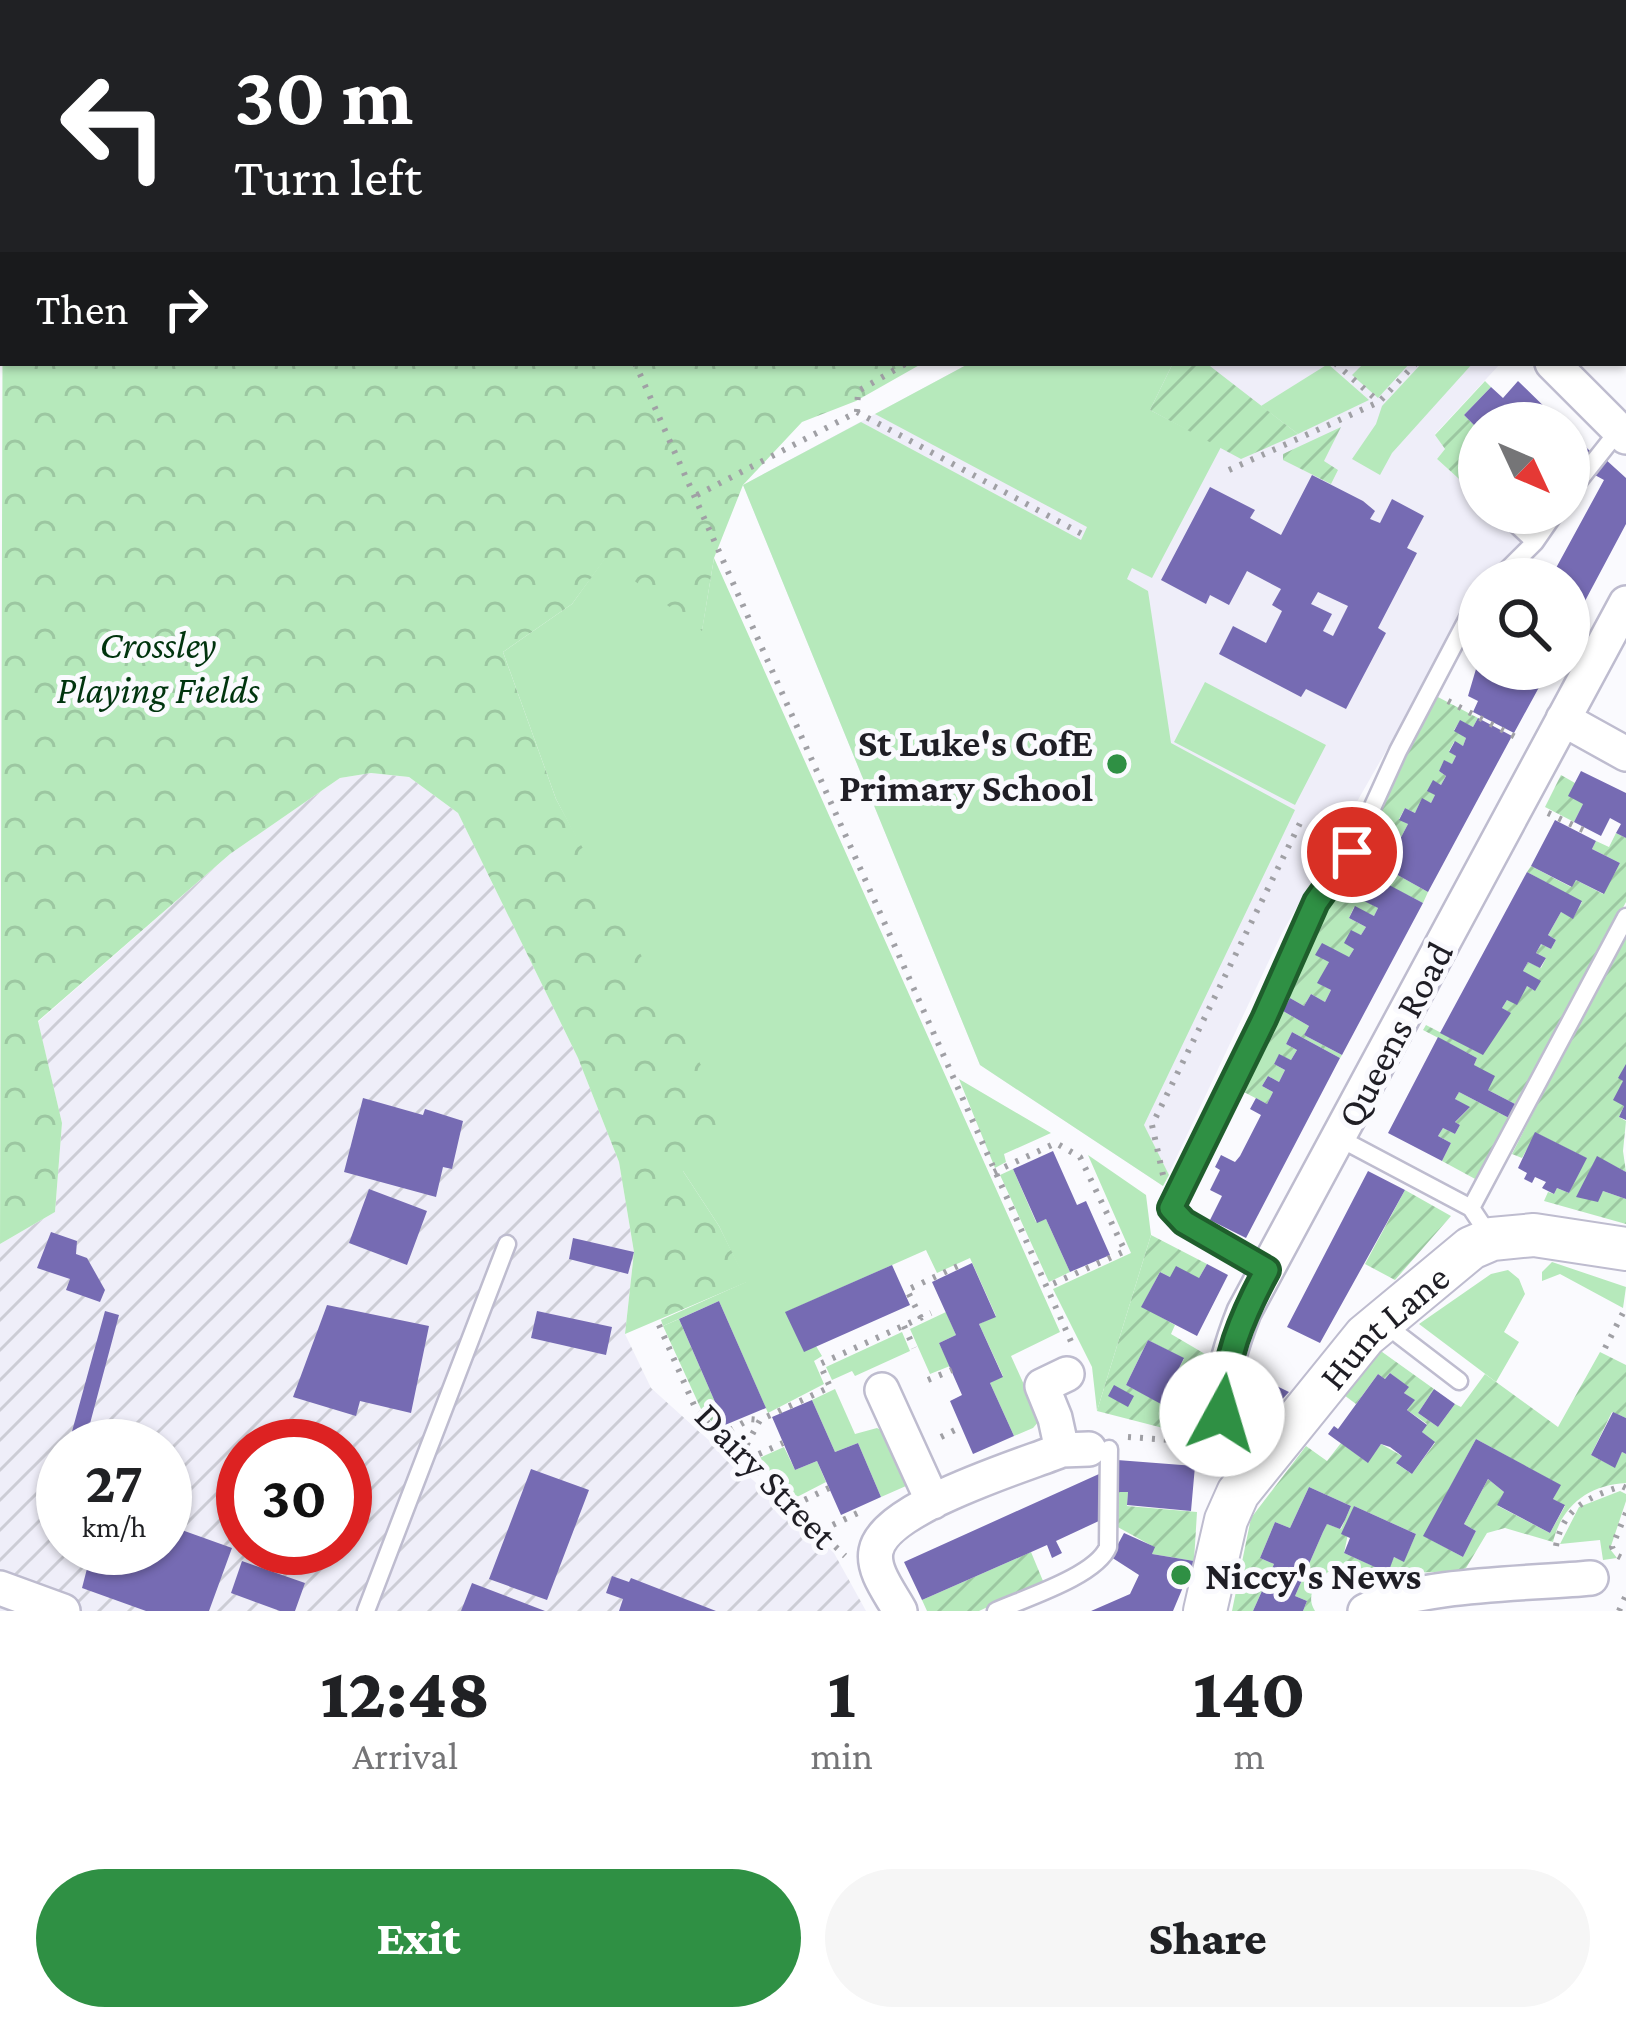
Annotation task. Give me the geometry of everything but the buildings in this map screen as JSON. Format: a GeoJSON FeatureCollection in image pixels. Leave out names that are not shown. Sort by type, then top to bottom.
{"type":"FeatureCollection","features":[{"type":"Feature","properties":{"kind":"street"},"geometry":{"type":"LineString","coordinates":[[1555,366],[1623,434]]}},
{"type":"Feature","properties":{"kind":"street","name":"Queens Road"},"geometry":{"type":"LineString","coordinates":[[1225,1438],[1222,1414],[1228,1354],[1244,1312],[1626,603]]}},
{"type":"Feature","properties":{"kind":"street"},"geometry":{"type":"LineString","coordinates":[[1563,719],[1626,754]]}},
{"type":"Feature","properties":{"kind":"street","name":"Hunt Lane"},"geometry":{"type":"LineString","coordinates":[[1205,1611],[1226,1520],[1253,1471],[1364,1336],[1447,1266],[1481,1223],[1626,1249]]}},
{"type":"Feature","properties":{"kind":"street"},"geometry":{"type":"LineString","coordinates":[[1055,1371],[1055,1418],[1096,1446]]}},
{"type":"Feature","properties":{"kind":"street"},"geometry":{"type":"LineString","coordinates":[[882,1390],[934,1502]]}},
{"type":"Feature","properties":{"kind":"street"},"geometry":{"type":"LineString","coordinates":[[1225,1438],[1237,1459],[1253,1471]]}},
{"type":"Feature","properties":{"kind":"street","name":"Dairy Street"},"geometry":{"type":"LineString","coordinates":[[900,1611],[878,1569],[876,1550],[896,1523],[934,1502],[1096,1446]]}},
{"type":"Feature","properties":{"kind":"street"},"geometry":{"type":"LineString","coordinates":[[0,1588],[63,1611]]}},
{"type":"Feature","properties":{"kind":"street"},"geometry":{"type":"LineString","coordinates":[[1365,1611],[1383,1601],[1429,1593],[1572,1590]]}},
{"type":"Feature","properties":{"kind":"lane"},"geometry":{"type":"LineString","coordinates":[[1590,471],[1623,434]]}},
{"type":"Feature","properties":{"kind":"lane"},"geometry":{"type":"LineString","coordinates":[[1526,534],[1535,542]]}},
{"type":"Feature","properties":{"kind":"lane"},"geometry":{"type":"LineString","coordinates":[[1519,558],[1541,534]]}},
{"type":"Feature","properties":{"kind":"lane"},"geometry":{"type":"LineString","coordinates":[[1267,1270],[1184,1222],[1171,1208],[1264,1019],[1305,922],[1352,852],[1458,636]]}},
{"type":"Feature","properties":{"kind":"lane"},"geometry":{"type":"LineString","coordinates":[[1340,1138],[1481,1223],[1626,917]]}},
{"type":"Feature","properties":{"kind":"lane"},"geometry":{"type":"LineString","coordinates":[[366,1611],[507,1244]]}},
{"type":"Feature","properties":{"kind":"lane"},"geometry":{"type":"LineString","coordinates":[[1386,1318],[1399,1335],[1459,1381]]}},
{"type":"Feature","properties":{"kind":"lane"},"geometry":{"type":"LineString","coordinates":[[996,1611],[1088,1569],[1104,1556],[1108,1547],[1096,1446]]}},
{"type":"Feature","properties":{"kind":"path"},"geometry":{"type":"LineString","coordinates":[[636,366],[1046,1287],[1055,1371]]}},
{"type":"Feature","properties":{"kind":"path"},"geometry":{"type":"LineString","coordinates":[[857,412],[858,391],[902,366]]}},
{"type":"Feature","properties":{"kind":"path"},"geometry":{"type":"LineString","coordinates":[[1338,366],[1378,402]]}},
{"type":"Feature","properties":{"kind":"path"},"geometry":{"type":"LineString","coordinates":[[1229,470],[1378,402],[1413,366]]}},
{"type":"Feature","properties":{"kind":"path"},"geometry":{"type":"LineString","coordinates":[[697,495],[857,412]]}},
{"type":"Feature","properties":{"kind":"path"},"geometry":{"type":"LineString","coordinates":[[857,412],[1082,534]]}},
{"type":"Feature","properties":{"kind":"path"},"geometry":{"type":"LineString","coordinates":[[1429,691],[1526,742]]}},
{"type":"Feature","properties":{"kind":"path"},"geometry":{"type":"LineString","coordinates":[[1537,808],[1582,830]]}},
{"type":"Feature","properties":{"kind":"path"},"geometry":{"type":"LineString","coordinates":[[1171,1208],[1152,1125],[1303,817]]}},
{"type":"Feature","properties":{"kind":"path"},"geometry":{"type":"LineString","coordinates":[[994,1172],[1057,1143],[1080,1157],[1125,1251],[1046,1287]]}},
{"type":"Feature","properties":{"kind":"path"},"geometry":{"type":"LineString","coordinates":[[921,1318],[907,1289],[960,1265]]}},
{"type":"Feature","properties":{"kind":"path"},"geometry":{"type":"LineString","coordinates":[[1605,1348],[1626,1307]]}},
{"type":"Feature","properties":{"kind":"path"},"geometry":{"type":"LineString","coordinates":[[720,1436],[830,1387],[820,1364],[932,1313]]}},
{"type":"Feature","properties":{"kind":"path","name":"Dairy Street"},"geometry":{"type":"LineString","coordinates":[[659,1325],[698,1412],[847,1559]]}},
{"type":"Feature","properties":{"kind":"path"},"geometry":{"type":"LineString","coordinates":[[904,1326],[914,1348]]}},
{"type":"Feature","properties":{"kind":"path"},"geometry":{"type":"LineString","coordinates":[[928,1380],[952,1370]]}},
{"type":"Feature","properties":{"kind":"path"},"geometry":{"type":"LineString","coordinates":[[744,1457],[760,1420]]}},
{"type":"Feature","properties":{"kind":"path"},"geometry":{"type":"LineString","coordinates":[[941,1437],[962,1427]]}},
{"type":"Feature","properties":{"kind":"path"},"geometry":{"type":"LineString","coordinates":[[1096,1446],[1196,1444],[1225,1438]]}},
{"type":"Feature","properties":{"kind":"path"},"geometry":{"type":"LineString","coordinates":[[744,1457],[783,1443]]}},
{"type":"Feature","properties":{"kind":"path"},"geometry":{"type":"LineString","coordinates":[[794,1504],[829,1488]]}},
{"type":"Feature","properties":{"kind":"path"},"geometry":{"type":"LineString","coordinates":[[1556,1546],[1558,1533],[1577,1503],[1626,1488]]}},
{"type":"Feature","properties":{"kind":"path"},"geometry":{"type":"LineString","coordinates":[[1626,1513],[1612,1546],[1626,1560]]}},
{"type":"Feature","properties":{"kind":"path"},"geometry":{"type":"LineString","coordinates":[[1618,1611],[1626,1595]]}},
{"type":"Feature","properties":{"kind":"shaded area","name":"St Luke's CofE Primary School"},"geometry":{"type":"Polygon","coordinates":[[[964,366],[1498,366],[1465,402],[1458,402],[1458,409],[1435,434],[1445,449],[1437,459],[1458,478],[1458,534],[1516,534],[1523,541],[1507,558],[1458,558],[1458,625],[1282,933],[1163,1186],[980,1065],[743,485],[964,366]]]}},
{"type":"Feature","properties":{"kind":"shaded area"},"geometry":{"type":"Polygon","coordinates":[[[371,773],[409,777],[458,813],[578,1058],[619,1162],[634,1252],[625,1334],[651,1388],[834,1553],[866,1611],[0,1611],[0,1244],[55,1212],[62,1123],[38,1022],[230,854],[340,778],[371,773]]]}},
{"type":"Feature","properties":{"kind":"green space","name":"Crossley Playing Fields"},"geometry":{"type":"Polygon","coordinates":[[[2,366],[918,366],[856,401],[802,422],[743,485],[714,558],[702,631],[605,559],[572,604],[503,652],[556,799],[732,1122],[683,1171],[719,1226],[747,1282],[625,1334],[634,1252],[619,1162],[578,1058],[458,813],[409,777],[371,773],[340,778],[230,854],[38,1021],[62,1123],[55,1212],[0,1244],[2,366]]]}},
{"type":"Feature","properties":{"kind":"green space","name":"St Luke's CofE Primary School"},"geometry":{"type":"Polygon","coordinates":[[[964,366],[1172,366],[1150,410],[1221,447],[1152,578],[1132,568],[1127,579],[1148,591],[1171,743],[1295,810],[1144,1125],[1169,1175],[1163,1186],[980,1065],[743,485],[861,422],[1081,540],[1087,527],[875,414],[964,366]]]}},
{"type":"Feature","properties":{"kind":"green space"},"geometry":{"type":"Polygon","coordinates":[[[1172,366],[1210,366],[1298,434],[1241,459],[1150,410],[1172,366]]]}},
{"type":"Feature","properties":{"kind":"green space"},"geometry":{"type":"Polygon","coordinates":[[[1325,366],[1369,400],[1298,434],[1261,406],[1325,366]]]}},
{"type":"Feature","properties":{"kind":"green space"},"geometry":{"type":"Polygon","coordinates":[[[1361,366],[1407,366],[1378,398],[1352,375],[1361,366]]]}},
{"type":"Feature","properties":{"kind":"green space"},"geometry":{"type":"Polygon","coordinates":[[[1419,366],[1470,366],[1392,453],[1380,475],[1352,459],[1376,424],[1382,406],[1419,366]]]}},
{"type":"Feature","properties":{"kind":"green space"},"geometry":{"type":"Polygon","coordinates":[[[1485,381],[1491,387],[1477,402],[1466,402],[1485,381]]]}},
{"type":"Feature","properties":{"kind":"green space"},"geometry":{"type":"Polygon","coordinates":[[[1458,410],[1458,478],[1437,459],[1445,449],[1435,435],[1458,410]]]}},
{"type":"Feature","properties":{"kind":"green space"},"geometry":{"type":"Polygon","coordinates":[[[1341,427],[1324,461],[1338,470],[1331,484],[1283,460],[1283,454],[1341,427]]]}},
{"type":"Feature","properties":{"kind":"green space"},"geometry":{"type":"Polygon","coordinates":[[[605,558],[702,630],[714,558],[1060,1332],[1011,1356],[1040,1420],[1033,1428],[1014,1436],[990,1383],[1003,1376],[979,1324],[996,1316],[970,1258],[937,1273],[926,1250],[786,1312],[804,1351],[816,1346],[822,1356],[814,1361],[824,1384],[768,1413],[719,1301],[663,1326],[661,1320],[746,1282],[719,1226],[683,1171],[629,939],[556,799],[503,652],[572,604],[605,558]]]}},
{"type":"Feature","properties":{"kind":"green space"},"geometry":{"type":"Polygon","coordinates":[[[1205,682],[1326,745],[1295,805],[1174,742],[1205,682]]]}},
{"type":"Feature","properties":{"kind":"green space"},"geometry":{"type":"Polygon","coordinates":[[[1436,696],[1478,718],[1473,727],[1460,721],[1454,730],[1466,738],[1463,746],[1454,742],[1449,751],[1456,756],[1452,764],[1444,761],[1439,771],[1446,776],[1441,785],[1433,781],[1431,803],[1422,799],[1415,813],[1405,808],[1399,819],[1408,824],[1385,868],[1428,892],[1423,903],[1374,878],[1362,899],[1378,908],[1374,916],[1354,907],[1349,918],[1366,927],[1361,935],[1351,931],[1354,949],[1349,957],[1329,962],[1318,983],[1331,990],[1325,1002],[1311,994],[1304,1006],[1290,998],[1283,1011],[1309,1026],[1304,1035],[1342,1055],[1292,1032],[1286,1044],[1297,1050],[1291,1060],[1279,1055],[1274,1064],[1285,1070],[1279,1082],[1268,1076],[1262,1086],[1273,1092],[1267,1104],[1238,1089],[1309,926],[1436,696]]]}},
{"type":"Feature","properties":{"kind":"green space"},"geometry":{"type":"Polygon","coordinates":[[[1561,775],[1575,783],[1583,804],[1574,822],[1545,807],[1561,775]]]}},
{"type":"Feature","properties":{"kind":"green space"},"geometry":{"type":"Polygon","coordinates":[[[1616,833],[1626,838],[1626,902],[1517,1105],[1488,1090],[1474,1065],[1477,1058],[1423,1030],[1426,1025],[1482,1054],[1510,1013],[1502,1008],[1507,1000],[1527,986],[1535,991],[1523,971],[1528,962],[1541,968],[1546,958],[1536,953],[1541,944],[1551,949],[1556,940],[1548,935],[1561,912],[1573,918],[1582,902],[1527,872],[1531,866],[1571,887],[1576,880],[1603,894],[1620,863],[1592,849],[1596,841],[1609,847],[1616,833]]]}},
{"type":"Feature","properties":{"kind":"green space"},"geometry":{"type":"Polygon","coordinates":[[[1626,931],[1626,1069],[1619,1077],[1624,1106],[1619,1117],[1626,1121],[1626,1172],[1597,1157],[1577,1196],[1597,1201],[1603,1191],[1626,1199],[1626,1224],[1544,1201],[1557,1188],[1569,1193],[1586,1158],[1536,1133],[1522,1158],[1512,1154],[1626,931]]]}},
{"type":"Feature","properties":{"kind":"green space"},"geometry":{"type":"Polygon","coordinates":[[[959,1079],[1051,1133],[1004,1154],[1006,1162],[995,1168],[959,1079]]]}},
{"type":"Feature","properties":{"kind":"green space"},"geometry":{"type":"Polygon","coordinates":[[[1459,1092],[1509,1118],[1477,1180],[1442,1161],[1451,1143],[1438,1136],[1443,1128],[1455,1134],[1460,1125],[1455,1122],[1469,1108],[1455,1099],[1459,1092]]]}},
{"type":"Feature","properties":{"kind":"green space"},"geometry":{"type":"Polygon","coordinates":[[[1088,1155],[1146,1195],[1151,1235],[1097,1411],[1092,1367],[1053,1289],[1131,1253],[1088,1155]]]}},
{"type":"Feature","properties":{"kind":"green space"},"geometry":{"type":"Polygon","coordinates":[[[1013,1169],[1036,1222],[1046,1219],[1070,1272],[1049,1282],[1000,1175],[1013,1169]]]}},
{"type":"Feature","properties":{"kind":"green space"},"geometry":{"type":"Polygon","coordinates":[[[1405,1190],[1451,1216],[1395,1280],[1365,1264],[1405,1190]]]}},
{"type":"Feature","properties":{"kind":"green space"},"geometry":{"type":"Polygon","coordinates":[[[1151,1235],[1207,1264],[1199,1278],[1160,1272],[1142,1306],[1175,1325],[1171,1334],[1205,1354],[1198,1437],[1097,1411],[1151,1235]],[[1148,1340],[1126,1385],[1161,1403],[1184,1359],[1148,1340]]]}},
{"type":"Feature","properties":{"kind":"green space"},"geometry":{"type":"Polygon","coordinates":[[[1552,1262],[1626,1287],[1623,1308],[1560,1274],[1542,1281],[1542,1272],[1552,1262]]]}},
{"type":"Feature","properties":{"kind":"green space"},"geometry":{"type":"Polygon","coordinates":[[[1508,1270],[1519,1279],[1525,1294],[1504,1332],[1519,1342],[1496,1382],[1419,1324],[1491,1274],[1508,1270]]]}},
{"type":"Feature","properties":{"kind":"green space"},"geometry":{"type":"Polygon","coordinates":[[[946,1312],[956,1335],[939,1343],[950,1366],[930,1374],[910,1329],[946,1312]]]}},
{"type":"Feature","properties":{"kind":"green space"},"geometry":{"type":"Polygon","coordinates":[[[679,1319],[725,1425],[718,1429],[701,1409],[663,1326],[679,1319]]]}},
{"type":"Feature","properties":{"kind":"green space"},"geometry":{"type":"Polygon","coordinates":[[[902,1332],[910,1351],[855,1376],[852,1371],[832,1380],[826,1367],[902,1332]]]}},
{"type":"Feature","properties":{"kind":"green space"},"geometry":{"type":"Polygon","coordinates":[[[1378,1349],[1434,1389],[1418,1413],[1438,1427],[1455,1404],[1461,1407],[1485,1374],[1558,1427],[1600,1352],[1626,1365],[1626,1418],[1612,1412],[1591,1455],[1614,1467],[1622,1452],[1626,1454],[1626,1483],[1600,1488],[1579,1499],[1563,1517],[1553,1542],[1505,1528],[1487,1533],[1460,1571],[1408,1573],[1370,1583],[1356,1570],[1328,1572],[1312,1595],[1315,1611],[1303,1611],[1307,1601],[1295,1596],[1323,1532],[1327,1524],[1341,1529],[1351,1506],[1309,1487],[1290,1528],[1275,1522],[1260,1558],[1274,1564],[1253,1611],[1232,1611],[1251,1518],[1306,1446],[1327,1461],[1341,1443],[1367,1462],[1381,1444],[1402,1456],[1397,1464],[1412,1474],[1435,1443],[1422,1432],[1427,1424],[1407,1410],[1414,1400],[1404,1393],[1408,1387],[1390,1373],[1385,1379],[1378,1374],[1356,1404],[1344,1395],[1378,1349]],[[1476,1439],[1424,1536],[1463,1557],[1476,1531],[1464,1524],[1488,1479],[1504,1492],[1498,1506],[1550,1533],[1565,1506],[1553,1499],[1560,1485],[1476,1439]],[[1354,1506],[1344,1553],[1387,1572],[1394,1557],[1404,1561],[1416,1534],[1354,1506]]]}},
{"type":"Feature","properties":{"kind":"green space"},"geometry":{"type":"Polygon","coordinates":[[[835,1389],[855,1434],[877,1428],[888,1434],[909,1481],[906,1486],[881,1497],[858,1443],[835,1452],[812,1400],[835,1389]]]}},
{"type":"Feature","properties":{"kind":"green space"},"geometry":{"type":"Polygon","coordinates":[[[784,1447],[795,1470],[817,1461],[826,1482],[797,1497],[757,1459],[784,1447]]]}},
{"type":"Feature","properties":{"kind":"green space"},"geometry":{"type":"Polygon","coordinates":[[[1620,1491],[1626,1494],[1626,1501],[1610,1549],[1617,1558],[1603,1560],[1600,1540],[1560,1544],[1579,1507],[1620,1491]]]}},
{"type":"Feature","properties":{"kind":"green space"},"geometry":{"type":"Polygon","coordinates":[[[1115,1492],[1128,1492],[1127,1506],[1197,1512],[1194,1561],[1152,1554],[1154,1547],[1114,1525],[1115,1492]]]}},
{"type":"Feature","properties":{"kind":"green space"},"geometry":{"type":"Polygon","coordinates":[[[1031,1552],[1043,1581],[979,1611],[927,1611],[922,1600],[1031,1552]]]}},
{"type":"Feature","properties":{"kind":"place","name":"St Luke's CofE Primary School"},"geometry":{"type":"Point","coordinates":[1117,764]}},
{"type":"Feature","properties":{"kind":"place","name":"Niccy's News"},"geometry":{"type":"Point","coordinates":[1181,1575]}},
{"type":"Feature","properties":{"kind":"route"},"geometry":{"type":"LineString","coordinates":[[1222,1414],[1228,1354],[1267,1270],[1184,1222],[1171,1208],[1316,902],[1352,852]]}}]}
